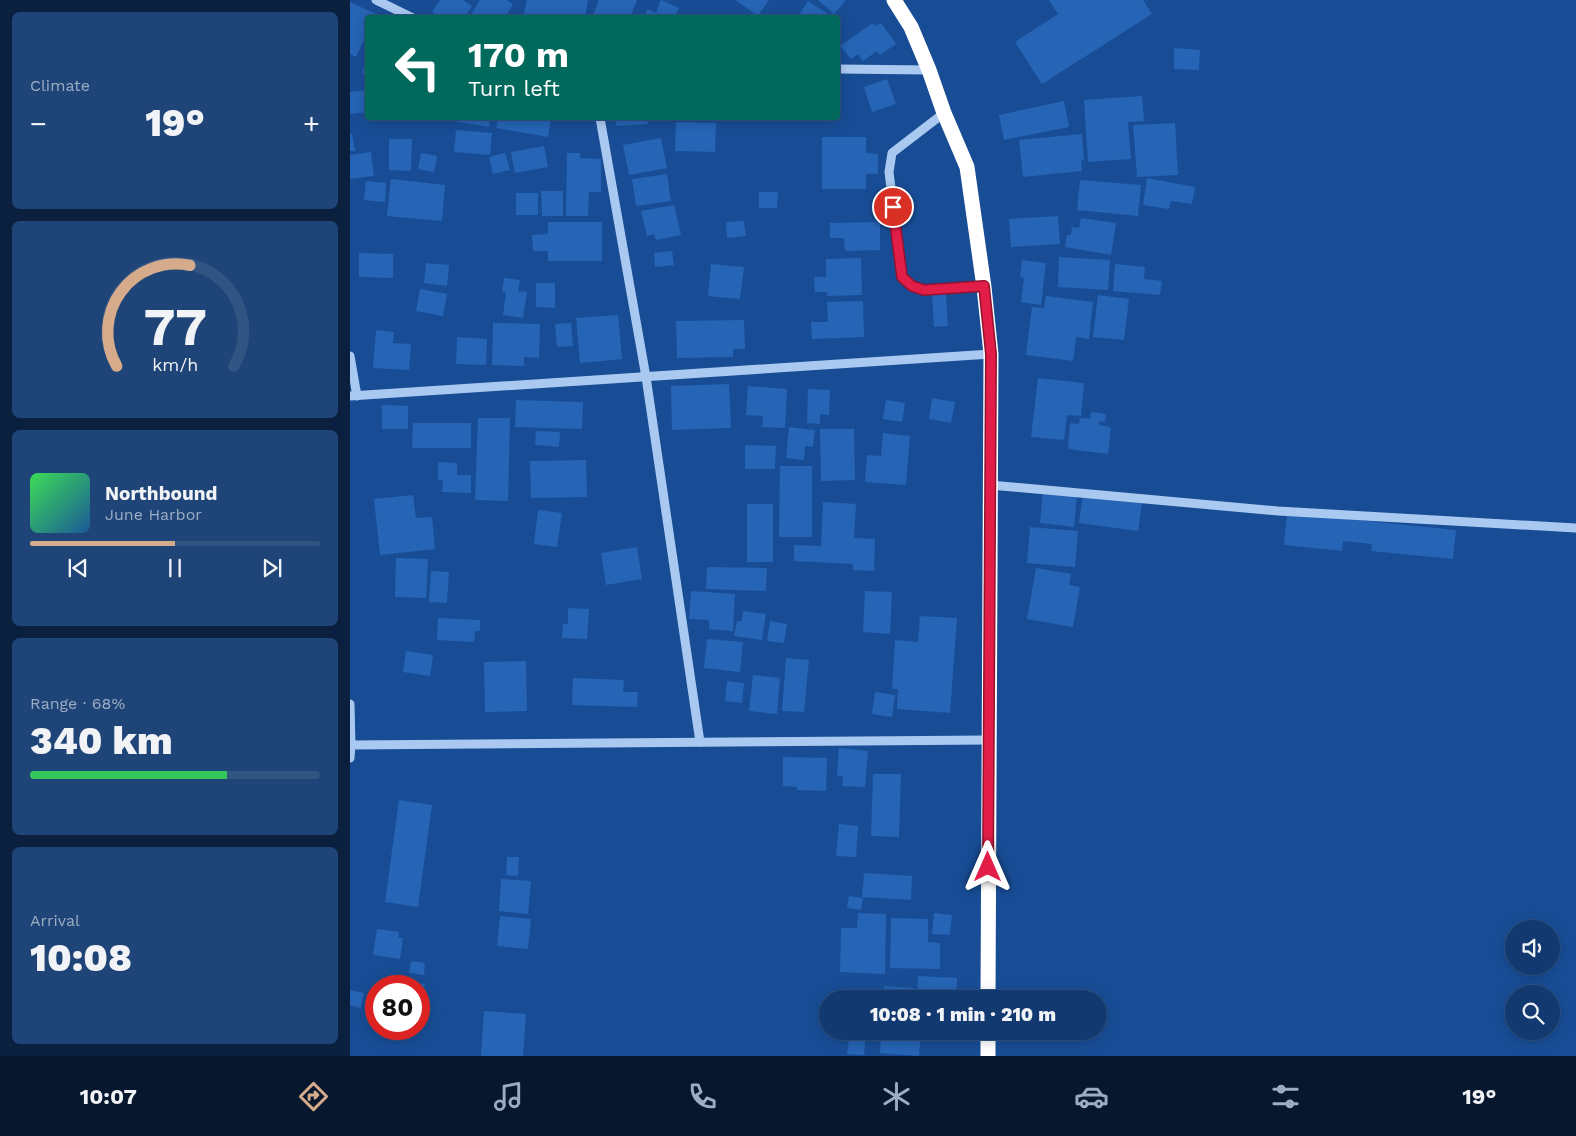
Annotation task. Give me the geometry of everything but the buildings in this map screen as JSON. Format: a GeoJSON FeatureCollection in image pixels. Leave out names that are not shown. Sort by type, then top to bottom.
{"type":"FeatureCollection","features":[{"type":"Feature","properties":{"kind":"highway"},"geometry":{"type":"LineString","coordinates":[[894,0],[911,27],[967,167],[984,286],[991,354],[988,990]]}},
{"type":"Feature","properties":{"kind":"highway"},"geometry":{"type":"LineString","coordinates":[[988,1040],[988,1056]]}},
{"type":"Feature","properties":{"kind":"street"},"geometry":{"type":"LineString","coordinates":[[376,0],[407,15]]}},
{"type":"Feature","properties":{"kind":"street"},"geometry":{"type":"LineString","coordinates":[[840,69],[929,70]]}},
{"type":"Feature","properties":{"kind":"street"},"geometry":{"type":"LineString","coordinates":[[944,113],[892,153],[889,172],[902,277],[912,286],[924,290],[984,286]]}},
{"type":"Feature","properties":{"kind":"street"},"geometry":{"type":"LineString","coordinates":[[600,120],[646,376],[700,742]]}},
{"type":"Feature","properties":{"kind":"street"},"geometry":{"type":"LineString","coordinates":[[350,356],[353,396],[991,354]]}},
{"type":"Feature","properties":{"kind":"street"},"geometry":{"type":"LineString","coordinates":[[990,485],[1278,511],[1576,528]]}},
{"type":"Feature","properties":{"kind":"street"},"geometry":{"type":"LineString","coordinates":[[350,704],[350,758]]}},
{"type":"Feature","properties":{"kind":"street"},"geometry":{"type":"LineString","coordinates":[[351,745],[988,740]]}},
{"type":"Feature","properties":{"kind":"route"},"geometry":{"type":"LineString","coordinates":[[893,207],[902,277],[912,286],[924,290],[984,286],[991,354],[988,867]]}}]}
